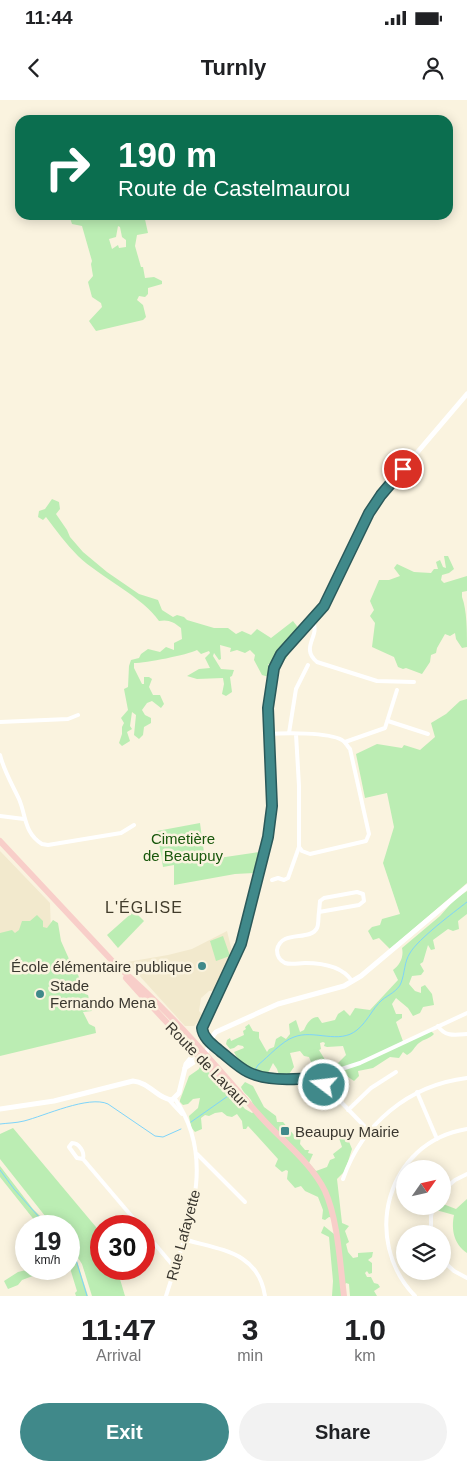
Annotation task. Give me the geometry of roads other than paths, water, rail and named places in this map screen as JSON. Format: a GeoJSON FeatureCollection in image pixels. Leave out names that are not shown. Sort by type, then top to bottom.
{"type":"FeatureCollection","features":[{"type":"Feature","properties":{"kind":"main road","name":"Route de Lavaur"},"geometry":{"type":"LineString","coordinates":[[0,841],[116,965],[143,997],[200,1053],[309,1168],[325,1192],[333,1218],[344,1296]]}},
{"type":"Feature","properties":{"kind":"street"},"geometry":{"type":"LineString","coordinates":[[467,394],[374,505],[330,596],[312,621],[281,654],[274,668],[268,708],[272,806],[268,837],[241,944],[202,1028],[204,1035],[210,1043],[249,1072],[283,1079],[317,1077],[360,1063],[467,1013]]}},
{"type":"Feature","properties":{"kind":"street"},"geometry":{"type":"LineString","coordinates":[[312,621],[315,631],[309,650],[311,657],[316,662],[377,681],[414,682]]}},
{"type":"Feature","properties":{"kind":"street"},"geometry":{"type":"LineString","coordinates":[[289,733],[296,689],[308,665]]}},
{"type":"Feature","properties":{"kind":"street"},"geometry":{"type":"LineString","coordinates":[[345,742],[385,728],[397,690]]}},
{"type":"Feature","properties":{"kind":"street"},"geometry":{"type":"LineString","coordinates":[[0,722],[68,719],[78,715]]}},
{"type":"Feature","properties":{"kind":"street"},"geometry":{"type":"LineString","coordinates":[[388,721],[428,734]]}},
{"type":"Feature","properties":{"kind":"street"},"geometry":{"type":"LineString","coordinates":[[268,734],[289,733],[333,737],[345,742],[350,749],[369,834],[368,838],[362,843],[310,854],[302,851],[299,847]]}},
{"type":"Feature","properties":{"kind":"street"},"geometry":{"type":"LineString","coordinates":[[272,880],[288,878],[299,847],[300,786],[296,734]]}},
{"type":"Feature","properties":{"kind":"street"},"geometry":{"type":"LineString","coordinates":[[0,755],[22,806],[24,820],[38,842],[45,845],[120,833],[134,825]]}},
{"type":"Feature","properties":{"kind":"street"},"geometry":{"type":"LineString","coordinates":[[0,816],[24,820]]}},
{"type":"Feature","properties":{"kind":"street"},"geometry":{"type":"LineString","coordinates":[[0,1109],[54,1101],[133,1081],[147,1085],[172,1100],[179,1093],[185,1068],[210,1043],[212,1036],[216,1032],[278,1004],[336,988],[352,981],[370,969],[467,887]]}},
{"type":"Feature","properties":{"kind":"street"},"geometry":{"type":"LineString","coordinates":[[319,912],[360,905],[364,901],[363,894],[357,892],[320,900],[317,927],[312,933],[288,938],[280,942],[277,950],[279,958],[285,963],[314,963],[339,969],[349,975],[352,981]]}},
{"type":"Feature","properties":{"kind":"street"},"geometry":{"type":"LineString","coordinates":[[438,1026],[447,1034],[467,1034]]}},
{"type":"Feature","properties":{"kind":"street"},"geometry":{"type":"LineString","coordinates":[[348,1110],[371,1088],[396,1072]]}},
{"type":"Feature","properties":{"kind":"street"},"geometry":{"type":"LineString","coordinates":[[317,1077],[369,1131]]}},
{"type":"Feature","properties":{"kind":"street"},"geometry":{"type":"LineString","coordinates":[[343,1179],[350,1160],[369,1131],[389,1112],[417,1092],[444,1082],[467,1078]]}},
{"type":"Feature","properties":{"kind":"street"},"geometry":{"type":"LineString","coordinates":[[417,1092],[437,1139]]}},
{"type":"Feature","properties":{"kind":"street","name":"Rue Lafayette"},"geometry":{"type":"LineString","coordinates":[[166,1296],[191,1213],[198,1174],[197,1154],[189,1127],[184,1115],[172,1100]]}},
{"type":"Feature","properties":{"kind":"street"},"geometry":{"type":"LineString","coordinates":[[416,1296],[402,1281],[394,1265],[386,1236],[386,1219],[390,1197],[396,1179],[411,1159],[437,1139],[452,1132],[467,1129]]}},
{"type":"Feature","properties":{"kind":"street"},"geometry":{"type":"LineString","coordinates":[[83,1159],[83,1151],[77,1144],[72,1143],[69,1147],[70,1150],[77,1158],[83,1159],[131,1215]]}},
{"type":"Feature","properties":{"kind":"street"},"geometry":{"type":"LineString","coordinates":[[197,1154],[245,1202]]}},
{"type":"Feature","properties":{"kind":"street"},"geometry":{"type":"LineString","coordinates":[[451,1184],[467,1174]]}},
{"type":"Feature","properties":{"kind":"street"},"geometry":{"type":"LineString","coordinates":[[183,1239],[236,1256],[248,1262],[259,1275],[265,1296]]}},
{"type":"Feature","properties":{"kind":"street"},"geometry":{"type":"LineString","coordinates":[[155,1244],[175,1268]]}},
{"type":"Feature","properties":{"kind":"street"},"geometry":{"type":"LineString","coordinates":[[451,1268],[467,1278]]}},
{"type":"Feature","properties":{"kind":"waterway"},"geometry":{"type":"LineString","coordinates":[[255,1070],[275,1050],[294,1037],[302,1035],[334,1037],[350,1034],[357,1030],[382,1000],[400,986],[407,960],[414,947],[436,926],[467,902]]}},
{"type":"Feature","properties":{"kind":"waterway"},"geometry":{"type":"LineString","coordinates":[[191,1122],[228,1096]]}},
{"type":"Feature","properties":{"kind":"waterway"},"geometry":{"type":"LineString","coordinates":[[0,1124],[24,1121],[78,1104],[100,1102],[108,1104],[155,1136],[163,1137],[181,1129]]}},
{"type":"Feature","properties":{"kind":"waterway"},"geometry":{"type":"LineString","coordinates":[[0,1170],[37,1215]]}},
{"type":"Feature","properties":{"kind":"waterway"},"geometry":{"type":"LineString","coordinates":[[80,1273],[87,1296]]}},
{"type":"Feature","properties":{"kind":"place","name":"École élémentaire publique"},"geometry":{"type":"Point","coordinates":[202,966]}},
{"type":"Feature","properties":{"kind":"place","name":"Stade Fernando Mena"},"geometry":{"type":"Point","coordinates":[40,994]}},
{"type":"Feature","properties":{"kind":"place","name":"Beaupuy Mairie"},"geometry":{"type":"Point","coordinates":[285,1131]}},
{"type":"Feature","properties":{"kind":"district","name":"L'ÉGLISE"},"geometry":{"type":"Point","coordinates":[144,907]}},
{"type":"Feature","properties":{"kind":"park label","name":"Cimetière de Beaupuy"},"geometry":{"type":"Point","coordinates":[183,846]}}]}
